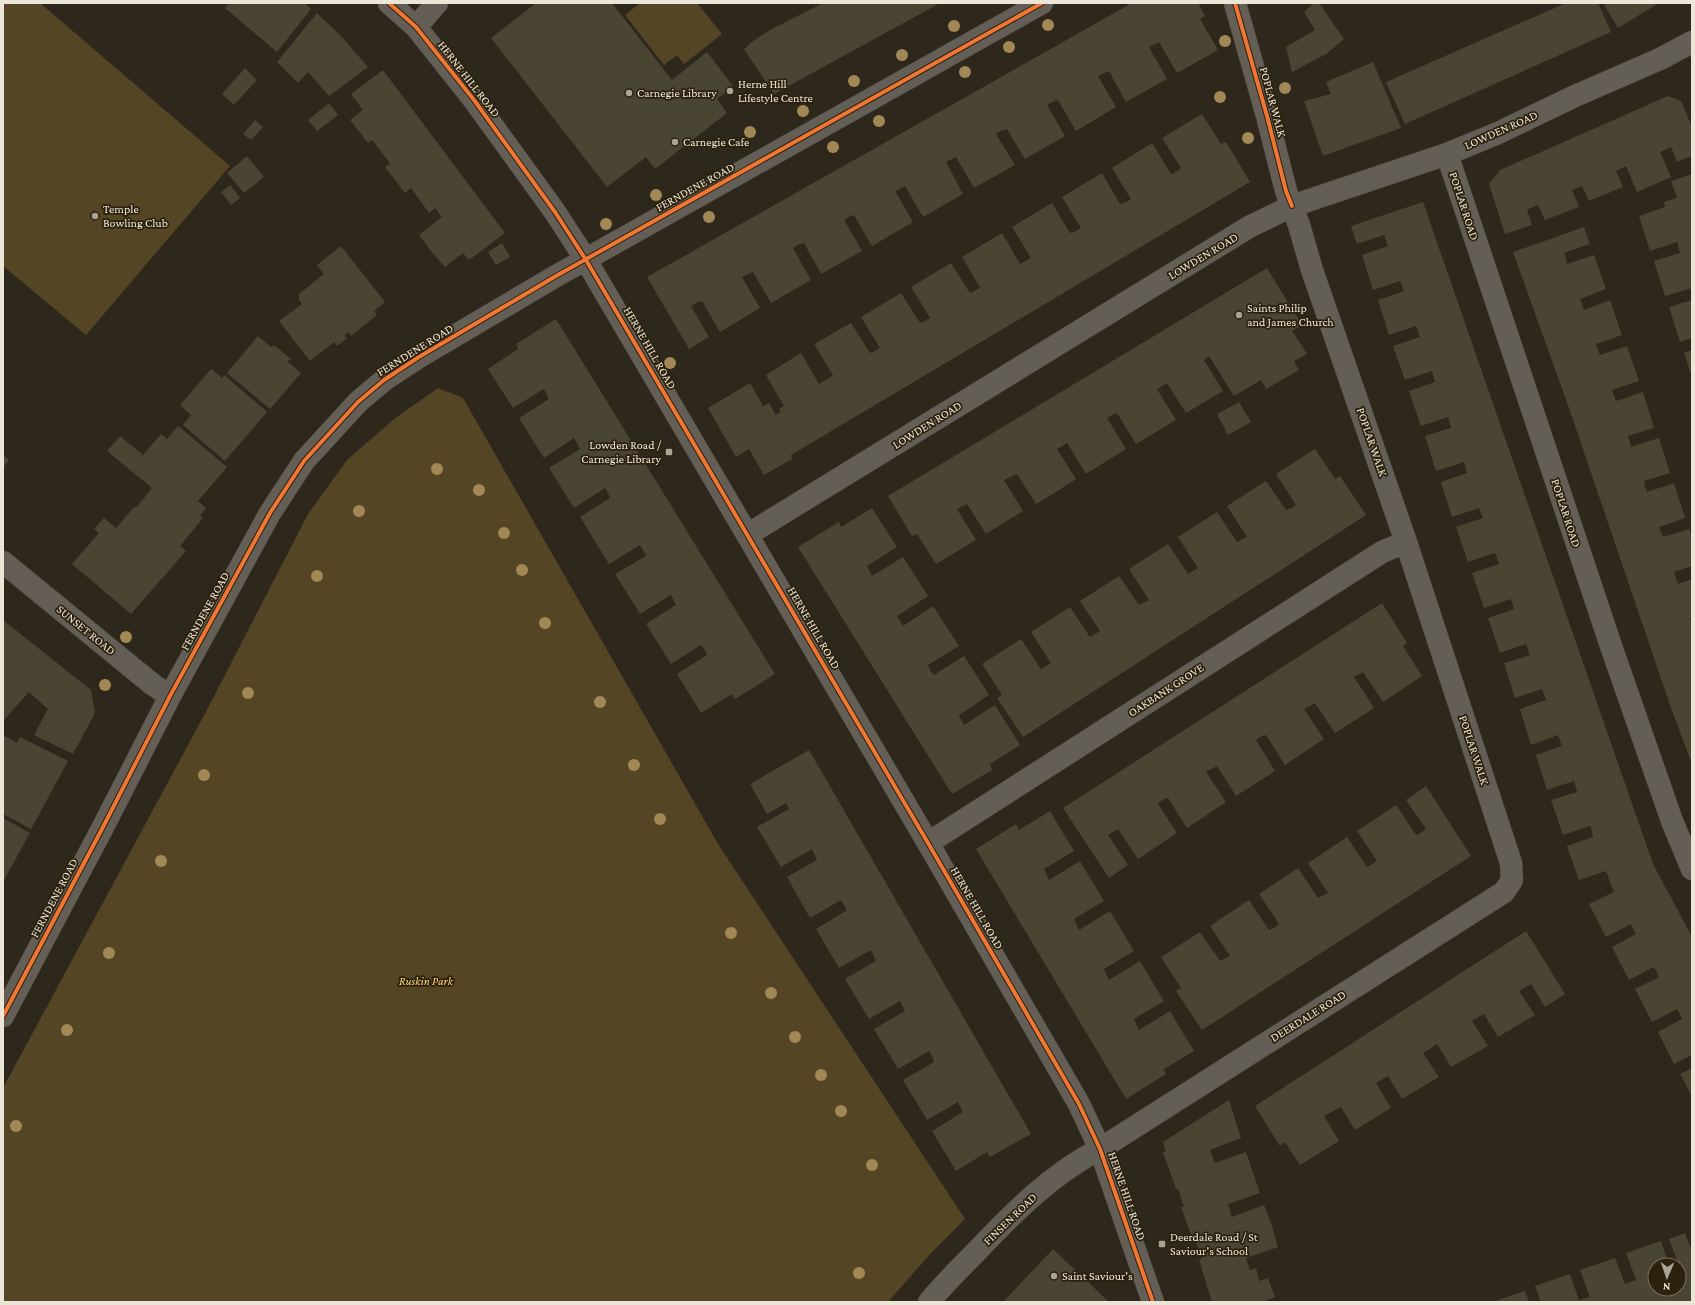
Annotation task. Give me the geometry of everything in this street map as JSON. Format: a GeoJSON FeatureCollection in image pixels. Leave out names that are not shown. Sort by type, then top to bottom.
{"type":"FeatureCollection","features":[{"type":"Feature","properties":{"kind":"street","name":"HERNE HILL ROAD"},"geometry":{"type":"LineString","coordinates":[[389,3],[416,27],[474,100],[555,212],[586,260],[928,843],[1079,1104],[1100,1149],[1153,1302]]}},
{"type":"Feature","properties":{"kind":"street"},"geometry":{"type":"LineString","coordinates":[[416,27],[437,3]]}},
{"type":"Feature","properties":{"kind":"street","name":"FERNDENE ROAD"},"geometry":{"type":"LineString","coordinates":[[3,1016],[102,829],[170,696],[270,513],[304,461],[358,402],[395,372],[492,314],[1042,3]]}},
{"type":"Feature","properties":{"kind":"street","name":"POPLAR WALK"},"geometry":{"type":"LineString","coordinates":[[1235,3],[1265,109],[1286,191],[1299,225],[1312,270],[1406,542],[1511,863],[1512,880]]}},
{"type":"Feature","properties":{"kind":"street","name":"LOWDEN ROAD"},"geometry":{"type":"LineString","coordinates":[[747,535],[1249,228],[1292,206],[1447,154],[1498,133],[1575,96],[1660,59],[1692,42]]}},
{"type":"Feature","properties":{"kind":"street","name":"POPLAR ROAD"},"geometry":{"type":"LineString","coordinates":[[1447,154],[1613,653],[1672,822],[1692,869]]}},
{"type":"Feature","properties":{"kind":"street","name":"OAKBANK GROVE"},"geometry":{"type":"LineString","coordinates":[[928,843],[1382,552],[1406,542]]}},
{"type":"Feature","properties":{"kind":"street","name":"SUNSET ROAD"},"geometry":{"type":"LineString","coordinates":[[3,562],[152,684],[170,696]]}},
{"type":"Feature","properties":{"kind":"street","name":"DEERDALE ROAD"},"geometry":{"type":"LineString","coordinates":[[1100,1149],[1504,892],[1512,880]]}},
{"type":"Feature","properties":{"kind":"street","name":"FINSEN ROAD"},"geometry":{"type":"LineString","coordinates":[[929,1302],[1001,1226],[1060,1172],[1079,1159],[1100,1149]]}},
{"type":"Feature","properties":{"kind":"green space","name":"Temple Bowling Club"},"geometry":{"type":"Polygon","coordinates":[[[3,3],[40,3],[230,166],[86,335],[3,266],[3,3]]]}},
{"type":"Feature","properties":{"kind":"green space"},"geometry":{"type":"Polygon","coordinates":[[[640,3],[697,3],[722,34],[684,64],[677,55],[664,65],[625,15],[640,3]]]}},
{"type":"Feature","properties":{"kind":"green space","name":"Ruskin Park"},"geometry":{"type":"Polygon","coordinates":[[[438,388],[463,398],[718,844],[965,1219],[932,1252],[888,1302],[3,1302],[3,1088],[209,706],[308,514],[347,460],[394,419],[438,388]]]}},
{"type":"Feature","properties":{"kind":"building"},"geometry":{"type":"Polygon","coordinates":[[[229,3],[304,3],[311,9],[277,52],[225,8],[229,3]]]}},
{"type":"Feature","properties":{"kind":"building","name":"Carnegie Library"},"geometry":{"type":"Polygon","coordinates":[[[536,3],[612,3],[672,80],[707,52],[733,86],[717,99],[727,113],[655,169],[646,157],[607,187],[491,38],[536,3]]]}},
{"type":"Feature","properties":{"kind":"building"},"geometry":{"type":"Polygon","coordinates":[[[823,3],[940,3],[774,94],[744,49],[753,41],[772,29],[823,3]]]}},
{"type":"Feature","properties":{"kind":"building"},"geometry":{"type":"Polygon","coordinates":[[[1132,3],[1198,3],[1205,16],[1200,19],[1218,50],[1177,73],[1159,42],[1149,47],[1167,79],[1126,102],[1109,71],[1098,76],[1116,107],[1076,131],[1058,100],[1052,102],[1047,105],[1065,136],[1025,159],[1007,129],[1001,131],[996,134],[1015,165],[974,188],[956,157],[946,162],[963,194],[923,217],[905,186],[895,191],[913,222],[872,246],[854,215],[849,217],[844,220],[862,251],[821,274],[804,243],[798,245],[793,248],[811,280],[771,303],[753,272],[742,277],[760,308],[720,332],[702,301],[696,303],[691,306],[709,337],[689,349],[647,277],[1132,3]]]}},
{"type":"Feature","properties":{"kind":"building"},"geometry":{"type":"Polygon","coordinates":[[[1314,3],[1319,3],[1344,39],[1326,54],[1292,72],[1286,47],[1315,30],[1304,12],[1314,3]]]}},
{"type":"Feature","properties":{"kind":"building"},"geometry":{"type":"Polygon","coordinates":[[[1566,3],[1598,3],[1611,32],[1405,124],[1386,82],[1566,3]]]}},
{"type":"Feature","properties":{"kind":"building"},"geometry":{"type":"Polygon","coordinates":[[[1603,3],[1659,3],[1618,28],[1603,3]]]}},
{"type":"Feature","properties":{"kind":"building"},"geometry":{"type":"Polygon","coordinates":[[[317,13],[342,37],[368,67],[329,96],[308,72],[298,83],[277,62],[317,13]]]}},
{"type":"Feature","properties":{"kind":"building"},"geometry":{"type":"Polygon","coordinates":[[[1373,62],[1401,128],[1323,156],[1304,101],[1331,94],[1326,82],[1373,62]]]}},
{"type":"Feature","properties":{"kind":"building"},"geometry":{"type":"Polygon","coordinates":[[[245,68],[257,80],[234,105],[222,94],[245,68]]]}},
{"type":"Feature","properties":{"kind":"building"},"geometry":{"type":"Polygon","coordinates":[[[383,70],[505,233],[469,260],[463,253],[445,267],[431,251],[419,235],[442,217],[435,208],[429,213],[411,188],[405,193],[385,167],[390,163],[372,140],[368,143],[350,120],[363,110],[351,94],[383,70]]]}},
{"type":"Feature","properties":{"kind":"building"},"geometry":{"type":"Polygon","coordinates":[[[1668,96],[1681,101],[1692,127],[1692,156],[1677,162],[1671,147],[1660,152],[1671,177],[1637,192],[1626,166],[1616,171],[1623,187],[1589,201],[1582,186],[1572,190],[1579,207],[1545,220],[1538,205],[1527,210],[1532,225],[1505,234],[1489,184],[1500,170],[1668,96]]]}},
{"type":"Feature","properties":{"kind":"building"},"geometry":{"type":"Polygon","coordinates":[[[329,103],[338,115],[317,131],[308,120],[329,103]]]}},
{"type":"Feature","properties":{"kind":"building"},"geometry":{"type":"Polygon","coordinates":[[[1202,114],[1221,144],[1226,142],[1250,182],[791,455],[792,459],[764,475],[749,449],[736,457],[708,408],[750,383],[763,406],[769,403],[776,415],[781,412],[779,409],[784,406],[766,375],[801,353],[819,384],[829,378],[833,375],[814,344],[851,323],[870,353],[880,348],[861,317],[901,293],[920,323],[930,318],[911,287],[951,263],[970,293],[980,288],[962,257],[1002,233],[1020,264],[1031,258],[1012,227],[1052,203],[1070,233],[1081,228],[1062,197],[1102,173],[1120,204],[1126,202],[1131,199],[1112,168],[1152,143],[1171,174],[1176,172],[1181,168],[1162,138],[1202,114]]]}},
{"type":"Feature","properties":{"kind":"building"},"geometry":{"type":"Polygon","coordinates":[[[255,120],[263,127],[251,140],[243,134],[255,120]]]}},
{"type":"Feature","properties":{"kind":"building"},"geometry":{"type":"Polygon","coordinates":[[[247,156],[264,177],[244,193],[227,173],[247,156]]]}},
{"type":"Feature","properties":{"kind":"building"},"geometry":{"type":"Polygon","coordinates":[[[1692,174],[1692,288],[1665,296],[1654,261],[1680,253],[1677,242],[1650,251],[1639,216],[1665,207],[1664,202],[1677,198],[1671,181],[1692,174]]]}},
{"type":"Feature","properties":{"kind":"building"},"geometry":{"type":"Polygon","coordinates":[[[230,185],[240,198],[231,205],[221,192],[230,185]]]}},
{"type":"Feature","properties":{"kind":"building"},"geometry":{"type":"Polygon","coordinates":[[[1423,202],[1653,864],[1692,937],[1692,1055],[1674,1064],[1658,1032],[1682,1019],[1680,1014],[1677,1009],[1652,1022],[1635,989],[1659,977],[1654,967],[1629,980],[1612,947],[1636,934],[1631,924],[1606,937],[1589,904],[1614,892],[1606,871],[1579,880],[1567,846],[1593,837],[1590,826],[1563,835],[1551,800],[1577,792],[1574,781],[1547,790],[1536,755],[1562,746],[1558,735],[1531,745],[1520,709],[1546,700],[1542,689],[1515,698],[1504,663],[1530,655],[1526,644],[1500,653],[1488,618],[1514,609],[1511,599],[1484,608],[1472,573],[1499,564],[1497,558],[1495,553],[1468,562],[1456,527],[1483,518],[1479,508],[1452,517],[1441,482],[1467,473],[1464,462],[1436,471],[1425,436],[1451,428],[1448,417],[1421,426],[1409,391],[1435,382],[1432,371],[1405,380],[1393,346],[1420,337],[1418,331],[1416,326],[1389,335],[1378,300],[1404,291],[1400,281],[1373,290],[1362,255],[1388,246],[1384,235],[1357,244],[1351,226],[1423,202]]]}},
{"type":"Feature","properties":{"kind":"building"},"geometry":{"type":"Polygon","coordinates":[[[1584,227],[1590,244],[1564,253],[1567,264],[1594,255],[1606,289],[1580,299],[1584,310],[1610,300],[1622,335],[1596,344],[1600,355],[1627,346],[1639,381],[1612,390],[1616,401],[1643,392],[1654,428],[1628,436],[1631,447],[1659,438],[1670,473],[1644,481],[1645,487],[1647,492],[1674,483],[1685,518],[1659,527],[1663,537],[1689,529],[1692,537],[1692,566],[1674,572],[1678,584],[1692,579],[1692,618],[1690,618],[1692,624],[1692,764],[1671,708],[1570,411],[1513,252],[1584,227]]]}},
{"type":"Feature","properties":{"kind":"building"},"geometry":{"type":"Polygon","coordinates":[[[502,243],[510,257],[496,265],[488,252],[502,243]]]}},
{"type":"Feature","properties":{"kind":"building"},"geometry":{"type":"Polygon","coordinates":[[[341,246],[385,302],[374,311],[377,315],[351,336],[348,332],[344,336],[347,338],[337,346],[334,342],[310,361],[279,321],[302,304],[299,300],[299,294],[324,274],[317,265],[341,246]]]}},
{"type":"Feature","properties":{"kind":"building"},"geometry":{"type":"Polygon","coordinates":[[[1267,268],[1302,325],[1292,331],[1307,354],[1294,361],[1299,370],[1266,389],[1261,380],[1234,396],[1209,356],[1204,360],[1223,391],[1186,413],[1167,383],[1157,389],[1176,420],[1136,444],[1117,413],[1107,418],[1126,449],[1086,474],[1067,443],[1057,449],[1076,479],[1036,504],[1017,474],[1004,480],[1023,511],[986,534],[967,504],[957,509],[976,540],[936,564],[917,534],[912,536],[888,496],[1267,268]]]}},
{"type":"Feature","properties":{"kind":"building"},"geometry":{"type":"Polygon","coordinates":[[[1692,300],[1692,338],[1680,342],[1669,307],[1692,300]]]}},
{"type":"Feature","properties":{"kind":"building"},"geometry":{"type":"Polygon","coordinates":[[[556,319],[775,674],[735,699],[732,694],[701,713],[677,674],[707,655],[705,650],[701,645],[671,664],[646,624],[676,605],[671,595],[640,614],[615,574],[646,556],[640,545],[609,564],[580,517],[610,498],[605,488],[574,508],[549,468],[580,449],[574,438],[544,458],[519,418],[549,399],[544,389],[513,408],[488,369],[518,349],[516,344],[556,319]]]}},
{"type":"Feature","properties":{"kind":"building"},"geometry":{"type":"Polygon","coordinates":[[[258,336],[271,347],[274,345],[291,359],[287,361],[301,373],[270,409],[227,373],[258,336]]]}},
{"type":"Feature","properties":{"kind":"building"},"geometry":{"type":"Polygon","coordinates":[[[1692,350],[1692,377],[1684,353],[1692,350]]]}},
{"type":"Feature","properties":{"kind":"building"},"geometry":{"type":"Polygon","coordinates":[[[211,369],[222,378],[224,375],[267,412],[225,461],[183,425],[191,415],[180,405],[211,369]]]}},
{"type":"Feature","properties":{"kind":"building"},"geometry":{"type":"Polygon","coordinates":[[[1239,402],[1251,422],[1228,435],[1217,414],[1239,402]]]}},
{"type":"Feature","properties":{"kind":"building"},"geometry":{"type":"Polygon","coordinates":[[[178,426],[227,467],[198,501],[206,508],[200,516],[203,518],[180,546],[186,551],[131,614],[72,564],[99,533],[94,529],[104,518],[116,528],[134,507],[136,508],[152,488],[107,451],[120,436],[143,455],[161,434],[167,439],[178,426]]]}},
{"type":"Feature","properties":{"kind":"building"},"geometry":{"type":"Polygon","coordinates":[[[1315,449],[1335,479],[1340,476],[1366,515],[1023,737],[997,698],[1002,695],[982,664],[1021,639],[1041,669],[1051,663],[1031,632],[1070,607],[1090,637],[1100,631],[1080,601],[1119,576],[1139,605],[1149,600],[1129,569],[1168,544],[1188,574],[1198,568],[1178,537],[1217,512],[1237,542],[1247,537],[1227,506],[1266,481],[1286,510],[1292,508],[1296,505],[1276,474],[1315,449]]]}},
{"type":"Feature","properties":{"kind":"building"},"geometry":{"type":"Polygon","coordinates":[[[3,455],[9,460],[3,468],[3,455]]]}},
{"type":"Feature","properties":{"kind":"building"},"geometry":{"type":"Polygon","coordinates":[[[872,508],[897,547],[867,566],[872,576],[903,557],[928,596],[897,616],[903,626],[933,606],[959,646],[928,665],[930,670],[934,675],[964,656],[989,695],[959,715],[964,725],[995,705],[1020,745],[990,764],[992,770],[952,794],[798,547],[839,522],[841,527],[872,508]]]}},
{"type":"Feature","properties":{"kind":"building"},"geometry":{"type":"Polygon","coordinates":[[[1382,603],[1407,643],[1403,646],[1422,676],[1383,702],[1363,672],[1354,677],[1374,708],[1335,733],[1315,703],[1304,709],[1324,739],[1285,765],[1266,735],[1260,737],[1256,740],[1275,771],[1236,796],[1217,766],[1206,772],[1226,802],[1187,828],[1168,798],[1162,800],[1158,804],[1177,833],[1138,859],[1118,829],[1108,835],[1128,865],[1109,878],[1063,808],[1382,603]]]}},
{"type":"Feature","properties":{"kind":"building"},"geometry":{"type":"Polygon","coordinates":[[[3,620],[91,690],[95,713],[73,754],[34,735],[48,709],[29,692],[3,721],[3,620]]]}},
{"type":"Feature","properties":{"kind":"building"},"geometry":{"type":"Polygon","coordinates":[[[3,735],[17,743],[20,737],[68,761],[31,829],[3,814],[3,735]]]}},
{"type":"Feature","properties":{"kind":"building"},"geometry":{"type":"Polygon","coordinates":[[[809,750],[1031,1134],[990,1157],[987,1152],[956,1171],[932,1131],[963,1112],[958,1102],[927,1120],[903,1080],[934,1062],[932,1056],[929,1051],[898,1069],[874,1029],[905,1011],[900,1001],[869,1019],[845,979],[876,961],[871,950],[839,968],[816,929],[847,910],[841,900],[810,918],[787,877],[817,860],[812,849],[781,867],[757,827],[789,809],[786,803],[767,814],[750,784],[809,750]]]}},
{"type":"Feature","properties":{"kind":"building"},"geometry":{"type":"Polygon","coordinates":[[[1426,786],[1471,856],[1202,1030],[1176,991],[1181,988],[1161,957],[1200,932],[1220,961],[1230,956],[1210,926],[1249,900],[1269,930],[1274,928],[1279,924],[1259,894],[1298,868],[1318,898],[1328,893],[1308,863],[1347,837],[1367,867],[1377,861],[1357,831],[1396,805],[1416,835],[1421,833],[1426,829],[1406,800],[1426,786]]]}},
{"type":"Feature","properties":{"kind":"building"},"geometry":{"type":"Polygon","coordinates":[[[1050,811],[1074,851],[1044,869],[1049,880],[1080,861],[1104,901],[1074,919],[1079,930],[1110,911],[1134,951],[1104,969],[1109,980],[1140,961],[1164,1001],[1134,1019],[1139,1030],[1170,1011],[1194,1051],[1164,1069],[1166,1074],[1126,1099],[976,849],[1016,824],[1019,830],[1050,811]]]}},
{"type":"Feature","properties":{"kind":"building"},"geometry":{"type":"Polygon","coordinates":[[[3,818],[30,833],[3,882],[3,818]]]}},
{"type":"Feature","properties":{"kind":"building"},"geometry":{"type":"Polygon","coordinates":[[[1526,931],[1565,994],[1545,1007],[1531,984],[1519,991],[1535,1015],[1498,1037],[1484,1014],[1472,1021],[1488,1046],[1451,1067],[1437,1044],[1423,1053],[1439,1077],[1402,1099],[1388,1076],[1376,1083],[1391,1108],[1355,1130],[1341,1107],[1324,1116],[1339,1141],[1300,1165],[1285,1142],[1280,1146],[1255,1106],[1526,931]]]}},
{"type":"Feature","properties":{"kind":"building"},"geometry":{"type":"Polygon","coordinates":[[[1692,1068],[1692,1096],[1680,1074],[1692,1068]]]}},
{"type":"Feature","properties":{"kind":"building"},"geometry":{"type":"Polygon","coordinates":[[[1229,1100],[1241,1138],[1210,1150],[1215,1163],[1246,1152],[1260,1193],[1228,1204],[1232,1217],[1264,1205],[1272,1226],[1278,1247],[1246,1258],[1250,1270],[1256,1268],[1259,1281],[1268,1278],[1275,1297],[1262,1302],[1212,1302],[1199,1260],[1202,1259],[1196,1242],[1194,1243],[1181,1207],[1184,1207],[1178,1188],[1176,1189],[1163,1152],[1166,1151],[1163,1142],[1229,1100]]]}},
{"type":"Feature","properties":{"kind":"building"},"geometry":{"type":"Polygon","coordinates":[[[1685,1233],[1692,1251],[1692,1302],[1541,1302],[1535,1286],[1570,1274],[1579,1300],[1590,1297],[1580,1270],[1615,1258],[1625,1284],[1636,1280],[1626,1253],[1661,1241],[1666,1257],[1647,1257],[1647,1297],[1687,1297],[1687,1257],[1676,1257],[1669,1239],[1685,1233]]]}},
{"type":"Feature","properties":{"kind":"building","name":"Saint Saviour's"},"geometry":{"type":"Polygon","coordinates":[[[1053,1249],[1109,1302],[1003,1302],[1053,1249]]]}},
{"type":"Feature","properties":{"kind":"building"},"geometry":{"type":"Polygon","coordinates":[[[1525,1291],[1529,1302],[1492,1302],[1525,1291]]]}},
{"type":"Feature","properties":{"kind":"cycle path"},"geometry":{"type":"LineString","coordinates":[[389,3],[416,27],[474,100],[555,212],[586,260],[928,843],[1079,1104],[1100,1149],[1153,1302]]}},
{"type":"Feature","properties":{"kind":"cycle path"},"geometry":{"type":"LineString","coordinates":[[3,1016],[102,829],[170,696],[270,513],[304,461],[358,402],[384,380],[419,357],[556,276],[1042,3]]}},
{"type":"Feature","properties":{"kind":"cycle path"},"geometry":{"type":"LineString","coordinates":[[1235,3],[1267,116],[1286,191],[1292,206]]}},
{"type":"Feature","properties":{"kind":"place","name":"Herne Hill Lifestyle Centre"},"geometry":{"type":"Point","coordinates":[730,91]}},
{"type":"Feature","properties":{"kind":"place","name":"Carnegie Library"},"geometry":{"type":"Point","coordinates":[629,93]}},
{"type":"Feature","properties":{"kind":"place","name":"Carnegie Cafe"},"geometry":{"type":"Point","coordinates":[675,142]}},
{"type":"Feature","properties":{"kind":"place","name":"Temple Bowling Club"},"geometry":{"type":"Point","coordinates":[95,216]}},
{"type":"Feature","properties":{"kind":"place","name":"Saints Philip and James Church"},"geometry":{"type":"Point","coordinates":[1239,315]}},
{"type":"Feature","properties":{"kind":"place","name":"Lowden Road / Carnegie Library"},"geometry":{"type":"Point","coordinates":[669,452]}},
{"type":"Feature","properties":{"kind":"place","name":"Deerdale Road / St Saviour's School"},"geometry":{"type":"Point","coordinates":[1162,1244]}},
{"type":"Feature","properties":{"kind":"place","name":"Saint Saviour's"},"geometry":{"type":"Point","coordinates":[1054,1276]}}]}
